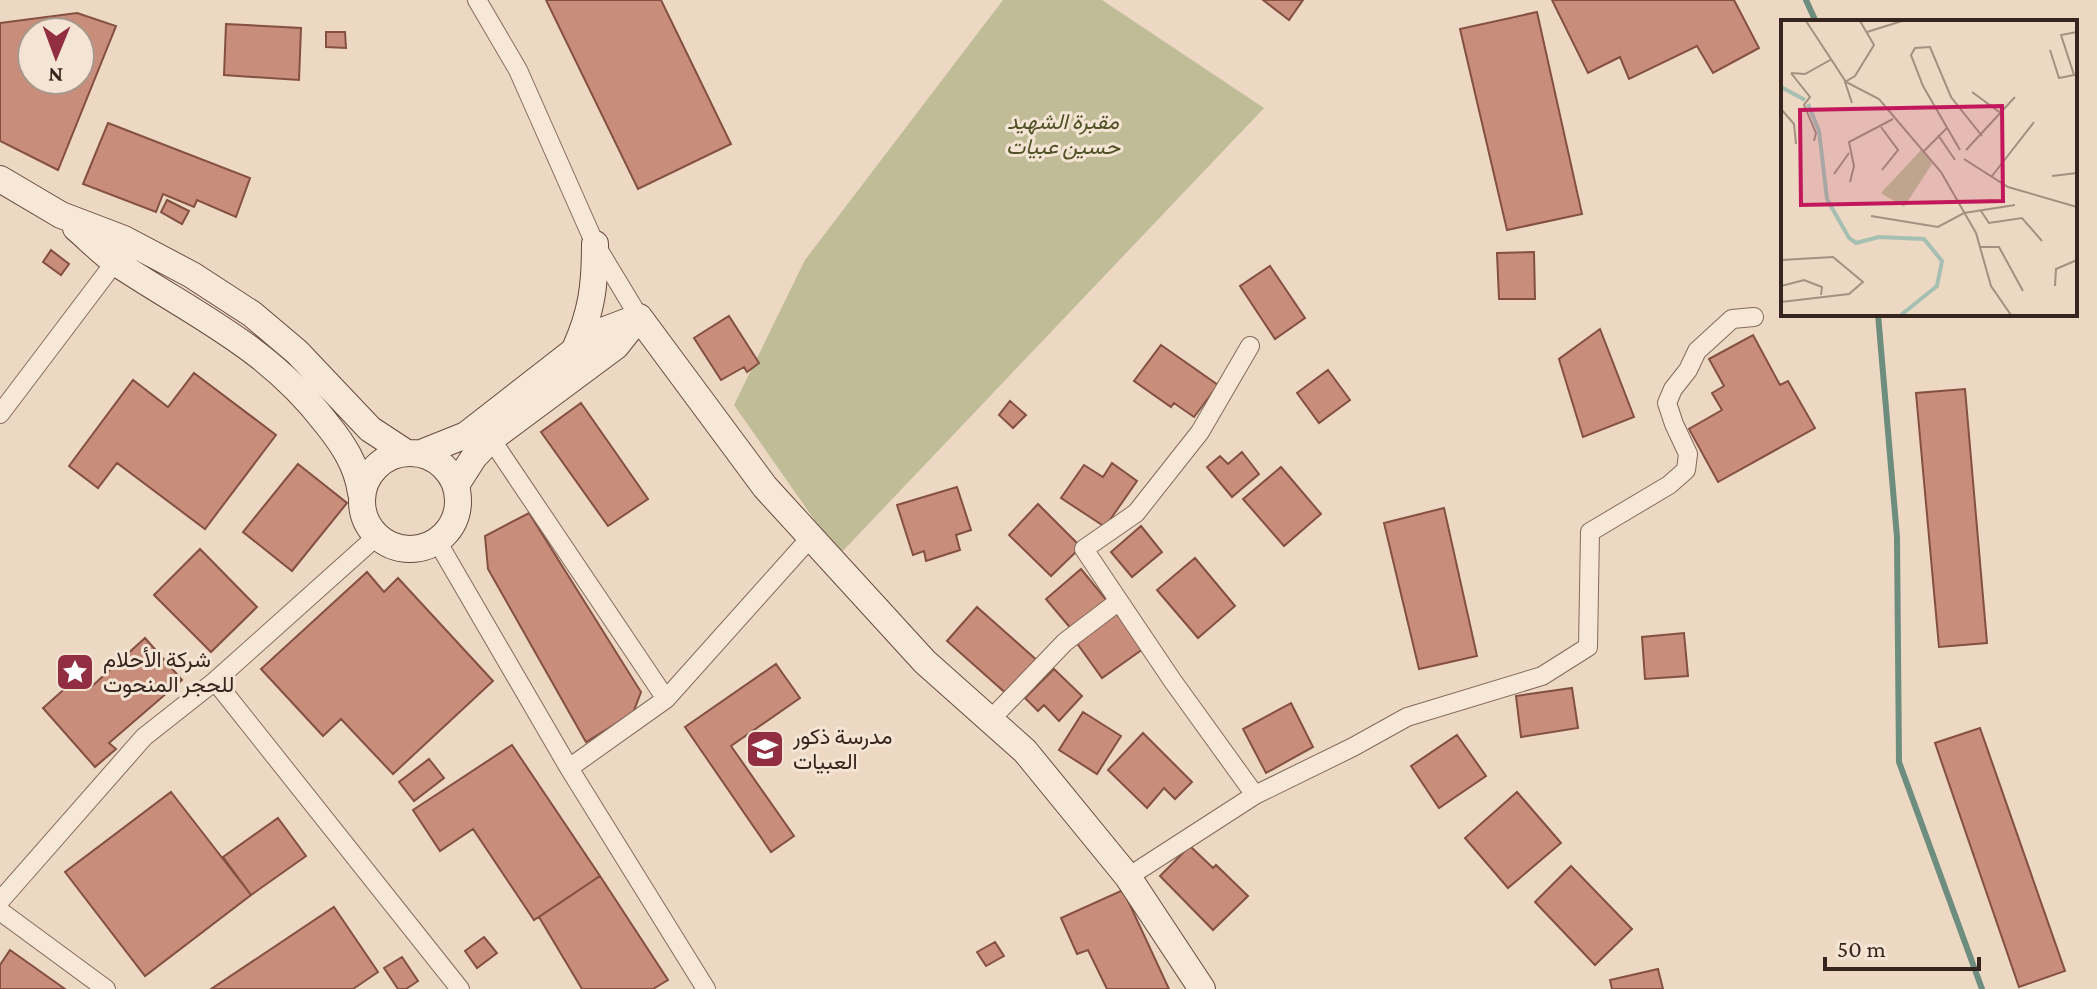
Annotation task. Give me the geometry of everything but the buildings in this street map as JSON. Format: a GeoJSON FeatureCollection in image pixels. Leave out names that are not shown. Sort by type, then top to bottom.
{"type":"FeatureCollection","features":[{"type":"Feature","properties":{"kind":"street"},"geometry":{"type":"LineString","coordinates":[[477,0],[518,70],[595,244],[639,317],[765,487],[925,662],[1025,751],[1128,877],[1202,989]]}},
{"type":"Feature","properties":{"kind":"street"},"geometry":{"type":"LineString","coordinates":[[0,179],[61,215],[124,239],[192,275],[252,314],[297,352],[370,429],[413,453],[436,460],[448,471],[456,485],[458,500],[456,516],[448,530],[437,541],[406,549],[390,545],[377,536],[367,524],[362,509],[355,464],[309,400],[269,363],[214,322],[115,262],[61,215]]}},
{"type":"Feature","properties":{"kind":"street"},"geometry":{"type":"LineString","coordinates":[[575,349],[588,319],[595,286],[595,244]]}},
{"type":"Feature","properties":{"kind":"street"},"geometry":{"type":"LineString","coordinates":[[0,414],[115,262]]}},
{"type":"Feature","properties":{"kind":"street"},"geometry":{"type":"LineString","coordinates":[[361,493],[376,465],[390,456],[413,453],[466,435],[597,333],[639,317]]}},
{"type":"Feature","properties":{"kind":"street"},"geometry":{"type":"LineString","coordinates":[[456,485],[474,457],[491,439],[616,346],[639,317]]}},
{"type":"Feature","properties":{"kind":"street"},"geometry":{"type":"LineString","coordinates":[[1128,877],[1255,795],[1407,717],[1542,676],[1588,647],[1590,532],[1669,485],[1686,470],[1688,454],[1667,403],[1673,389],[1688,370],[1697,351],[1732,319],[1754,317]]}},
{"type":"Feature","properties":{"kind":"street"},"geometry":{"type":"LineString","coordinates":[[1250,346],[1200,432],[1136,513],[1084,549],[1255,795]]}},
{"type":"Feature","properties":{"kind":"street"},"geometry":{"type":"LineString","coordinates":[[491,439],[666,699]]}},
{"type":"Feature","properties":{"kind":"street"},"geometry":{"type":"LineString","coordinates":[[0,901],[144,737],[215,681],[377,536]]}},
{"type":"Feature","properties":{"kind":"street"},"geometry":{"type":"LineString","coordinates":[[569,768],[666,699],[811,537]]}},
{"type":"Feature","properties":{"kind":"street"},"geometry":{"type":"LineString","coordinates":[[437,541],[569,768],[706,989]]}},
{"type":"Feature","properties":{"kind":"street"},"geometry":{"type":"LineString","coordinates":[[990,720],[1065,642],[1119,601]]}},
{"type":"Feature","properties":{"kind":"street"},"geometry":{"type":"LineString","coordinates":[[215,681],[460,989]]}},
{"type":"Feature","properties":{"kind":"street"},"geometry":{"type":"LineString","coordinates":[[0,911],[106,989]]}},
{"type":"Feature","properties":{"kind":"green space","name":"مقبرة الشهيد حسين عبيات"},"geometry":{"type":"Polygon","coordinates":[[[1003,0],[1102,0],[1264,108],[839,555],[734,405],[805,260],[1003,0]]]}},
{"type":"Feature","properties":{"kind":"waterway"},"geometry":{"type":"LineString","coordinates":[[1806,0],[1815,20]]}},
{"type":"Feature","properties":{"kind":"waterway"},"geometry":{"type":"LineString","coordinates":[[1878,316],[1897,537],[1899,762],[1982,989]]}},
{"type":"Feature","properties":{"kind":"place","name":"شركة الأحلام للحجر المنحوت"},"geometry":{"type":"Point","coordinates":[75,672]}},
{"type":"Feature","properties":{"kind":"place","name":"مدرسة ذكور العبيات"},"geometry":{"type":"Point","coordinates":[765,749]}}]}
